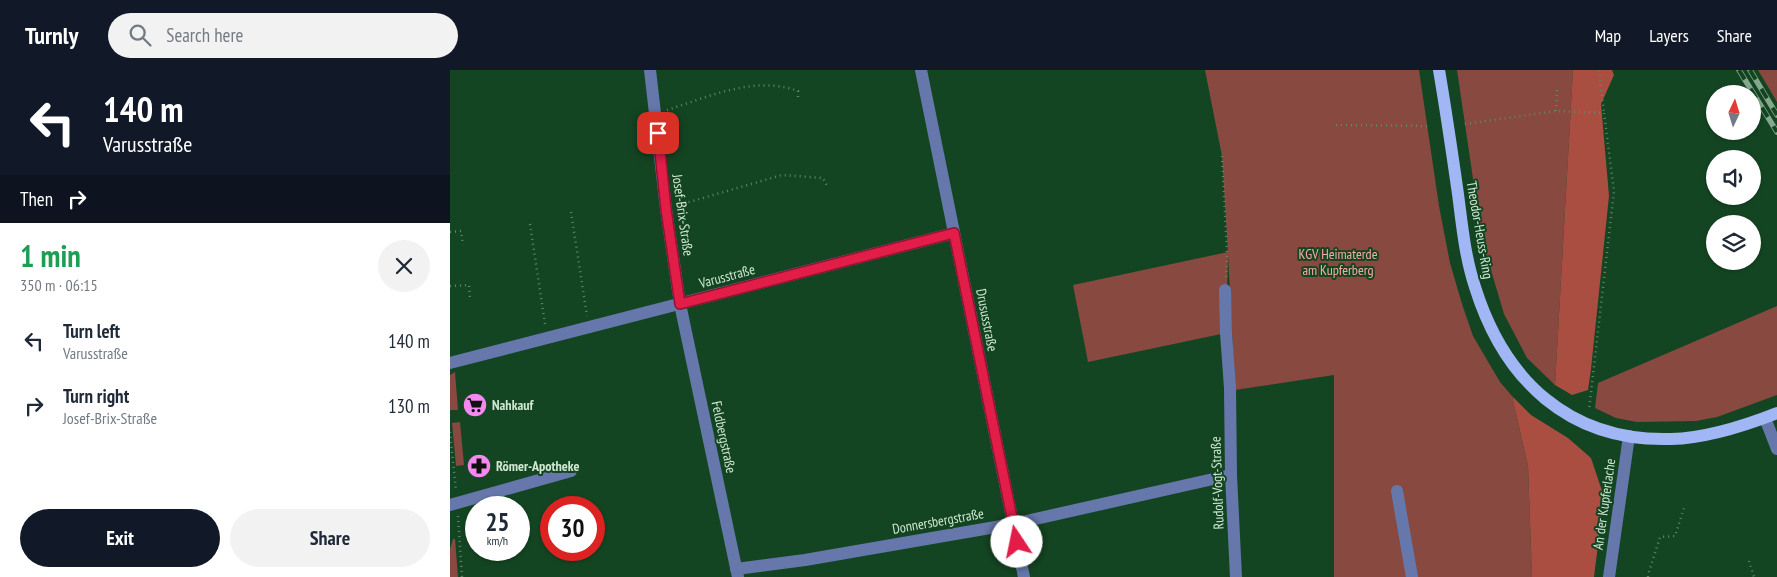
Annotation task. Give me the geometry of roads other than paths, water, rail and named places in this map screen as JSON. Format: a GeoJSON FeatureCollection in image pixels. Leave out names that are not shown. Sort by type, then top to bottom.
{"type":"FeatureCollection","features":[{"type":"Feature","properties":{"kind":"main road","name":"Theodor-Heuss-Ring"},"geometry":{"type":"LineString","coordinates":[[1439,70],[1469,266],[1481,304],[1497,339],[1519,372],[1549,403],[1582,422],[1629,436],[1657,439],[1692,437],[1739,426],[1771,415]]}},
{"type":"Feature","properties":{"kind":"street","name":"Josef-Brix-Straße"},"geometry":{"type":"LineString","coordinates":[[650,70],[666,209],[680,304]]}},
{"type":"Feature","properties":{"kind":"street","name":"Drususstraße"},"geometry":{"type":"LineString","coordinates":[[921,70],[1024,577]]}},
{"type":"Feature","properties":{"kind":"street","name":"Varusstraße"},"geometry":{"type":"LineString","coordinates":[[450,363],[954,233]]}},
{"type":"Feature","properties":{"kind":"street","name":"Rudolf-Vogt-Straße"},"geometry":{"type":"LineString","coordinates":[[1225,290],[1236,577]]}},
{"type":"Feature","properties":{"kind":"street","name":"Feldbergstraße"},"geometry":{"type":"LineString","coordinates":[[680,304],[737,573]]}},
{"type":"Feature","properties":{"kind":"street"},"geometry":{"type":"LineString","coordinates":[[1771,415],[1777,449]]}},
{"type":"Feature","properties":{"kind":"street","name":"An der Kupferlache"},"geometry":{"type":"LineString","coordinates":[[1609,577],[1629,436]]}},
{"type":"Feature","properties":{"kind":"street"},"geometry":{"type":"LineString","coordinates":[[450,505],[571,472]]}},
{"type":"Feature","properties":{"kind":"street","name":"Donnersbergstraße"},"geometry":{"type":"LineString","coordinates":[[737,573],[1013,524],[1231,474]]}},
{"type":"Feature","properties":{"kind":"street"},"geometry":{"type":"LineString","coordinates":[[1397,491],[1412,577]]}},
{"type":"Feature","properties":{"kind":"railway"},"geometry":{"type":"LineString","coordinates":[[1739,70],[1777,132]]}},
{"type":"Feature","properties":{"kind":"railway"},"geometry":{"type":"LineString","coordinates":[[1750,70],[1777,115]]}},
{"type":"Feature","properties":{"kind":"place","name":"Nahkauf"},"geometry":{"type":"Point","coordinates":[475,405]}},
{"type":"Feature","properties":{"kind":"place","name":"Römer-Apotheke"},"geometry":{"type":"Point","coordinates":[479,466]}},
{"type":"Feature","properties":{"kind":"park label","name":"KGV Heimaterde am Kupferberg"},"geometry":{"type":"Point","coordinates":[1338,262]}}]}
